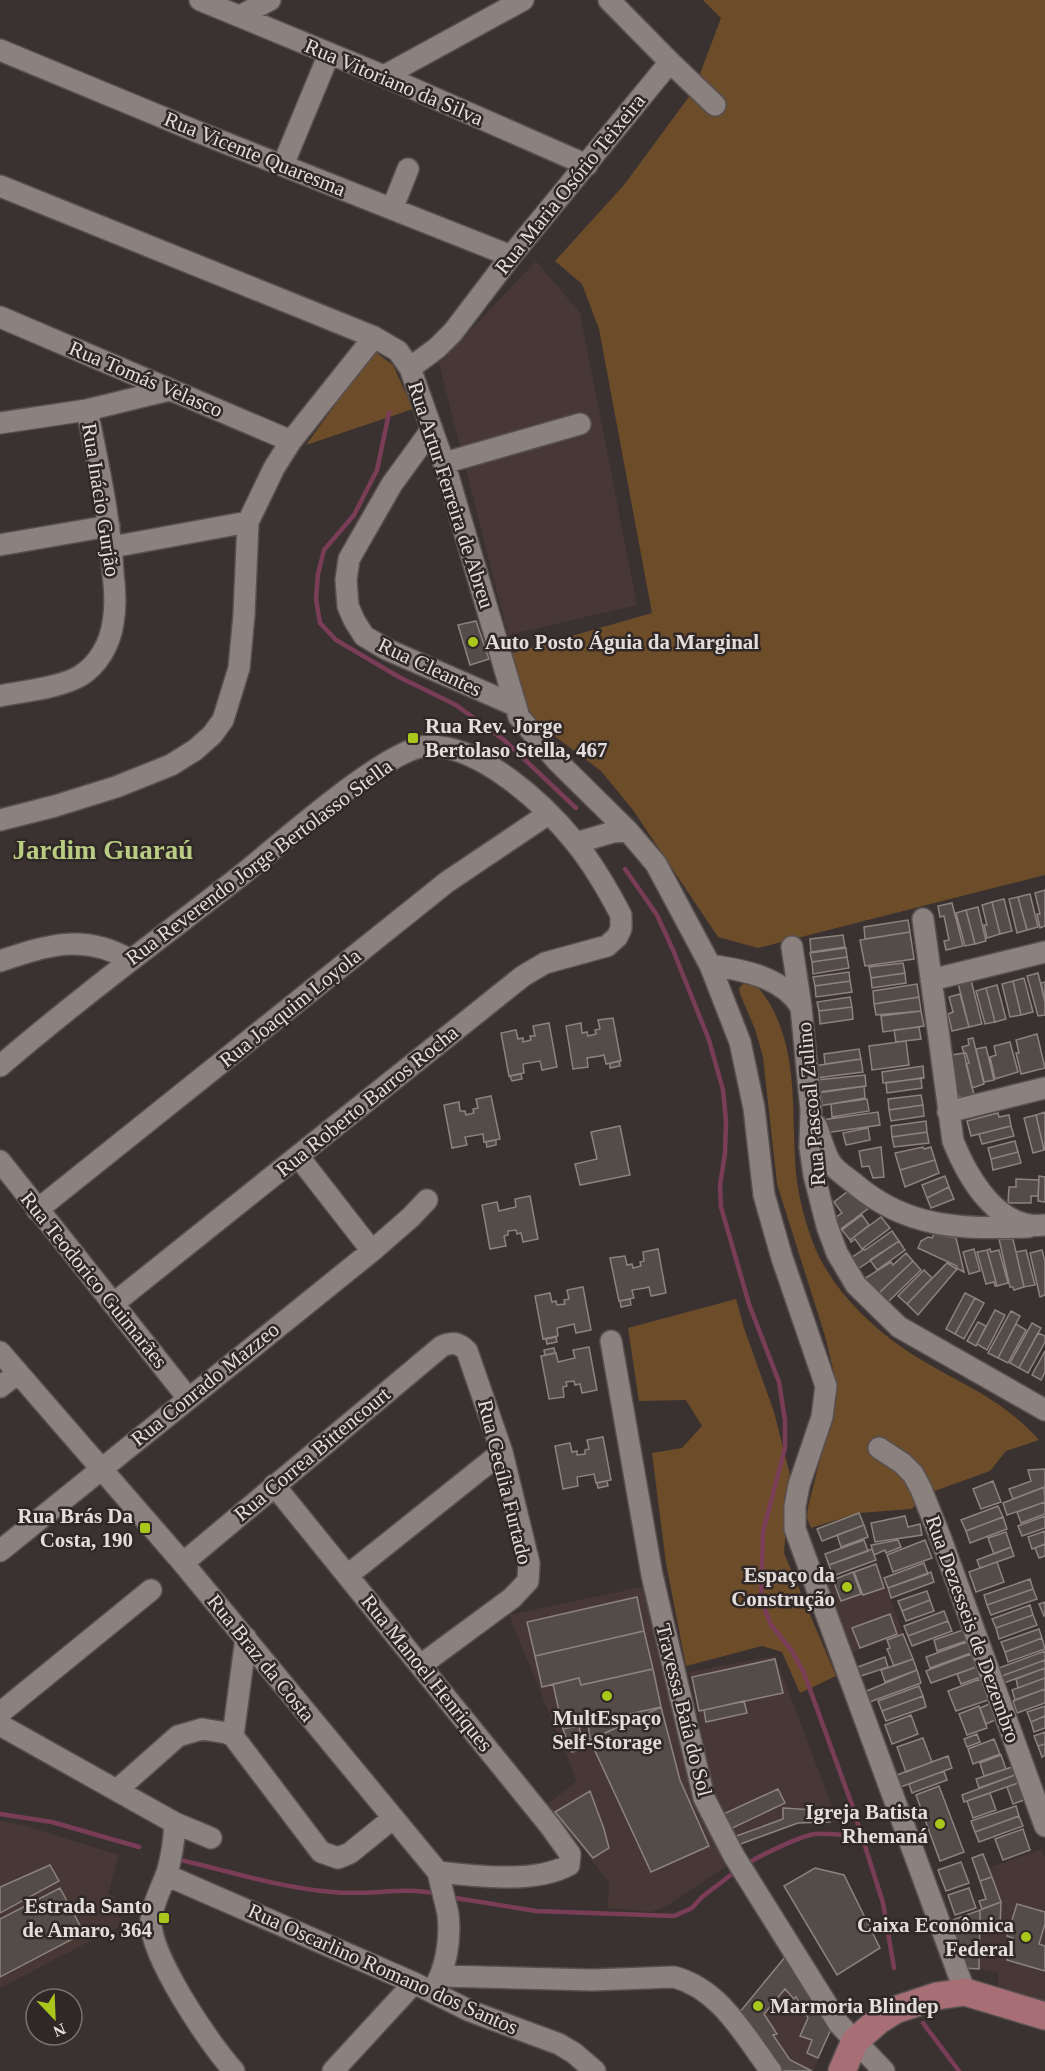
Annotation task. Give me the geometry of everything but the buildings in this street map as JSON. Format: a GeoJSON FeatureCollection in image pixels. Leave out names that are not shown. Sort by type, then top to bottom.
{"type":"FeatureCollection","features":[{"type":"Feature","properties":{"kind":"main road"},"geometry":{"type":"LineString","coordinates":[[842,2071],[855,2041],[879,2020],[895,2010],[937,1995],[965,1992],[1045,2016]]}},
{"type":"Feature","properties":{"kind":"street","name":"Rua Vitoriano da Silva"},"geometry":{"type":"LineString","coordinates":[[200,0],[384,76],[587,165]]}},
{"type":"Feature","properties":{"kind":"street"},"geometry":{"type":"LineString","coordinates":[[240,16],[270,0]]}},
{"type":"Feature","properties":{"kind":"street"},"geometry":{"type":"LineString","coordinates":[[384,76],[523,0]]}},
{"type":"Feature","properties":{"kind":"street"},"geometry":{"type":"LineString","coordinates":[[609,0],[715,105]]}},
{"type":"Feature","properties":{"kind":"street","name":"Rua Vicente Quaresma"},"geometry":{"type":"LineString","coordinates":[[0,50],[198,132],[511,256]]}},
{"type":"Feature","properties":{"kind":"street"},"geometry":{"type":"LineString","coordinates":[[284,165],[328,54]]}},
{"type":"Feature","properties":{"kind":"street","name":"Rua Maria Osório Teixeira"},"geometry":{"type":"LineString","coordinates":[[410,368],[437,348],[453,332],[511,256],[670,62]]}},
{"type":"Feature","properties":{"kind":"street"},"geometry":{"type":"LineString","coordinates":[[392,209],[408,169]]}},
{"type":"Feature","properties":{"kind":"street","name":"Rua Artur Ferreira de Abreu"},"geometry":{"type":"LineString","coordinates":[[0,186],[374,337],[398,351],[410,368],[444,463],[514,705],[524,723],[549,753],[620,832],[645,849],[664,876],[710,965],[740,1042],[758,1139],[764,1195],[826,1386],[822,1417],[799,1485],[795,1506],[795,1529],[965,1992]]}},
{"type":"Feature","properties":{"kind":"street","name":"Rua Tomás Velasco"},"geometry":{"type":"LineString","coordinates":[[0,317],[291,441]]}},
{"type":"Feature","properties":{"kind":"street"},"geometry":{"type":"LineString","coordinates":[[0,820],[55,806],[127,783],[171,765],[195,750],[212,735],[223,720],[239,668],[248,522],[274,468],[291,441],[374,337]]}},
{"type":"Feature","properties":{"kind":"street"},"geometry":{"type":"LineString","coordinates":[[0,423],[87,410],[169,390]]}},
{"type":"Feature","properties":{"kind":"street","name":"Rua Inácio Gurjão"},"geometry":{"type":"LineString","coordinates":[[0,696],[69,681],[81,675],[98,659],[106,646],[113,623],[115,589],[110,536],[87,410]]}},
{"type":"Feature","properties":{"kind":"street"},"geometry":{"type":"LineString","coordinates":[[444,463],[580,424]]}},
{"type":"Feature","properties":{"kind":"street","name":"Rua Cleantes"},"geometry":{"type":"LineString","coordinates":[[432,429],[392,483],[349,559],[346,580],[348,606],[364,636],[386,650],[514,705]]}},
{"type":"Feature","properties":{"kind":"street"},"geometry":{"type":"LineString","coordinates":[[0,545],[248,522]]}},
{"type":"Feature","properties":{"kind":"street","name":"Rua Reverendo Jorge Bertolasso Stella"},"geometry":{"type":"LineString","coordinates":[[0,1066],[130,960],[354,785],[415,748],[446,747],[465,752],[508,778],[582,841],[621,915]]}},
{"type":"Feature","properties":{"kind":"street","name":"Rua Joaquim Loyola"},"geometry":{"type":"LineString","coordinates":[[37,1210],[447,882],[548,814]]}},
{"type":"Feature","properties":{"kind":"street"},"geometry":{"type":"LineString","coordinates":[[582,841],[620,832]]}},
{"type":"Feature","properties":{"kind":"street","name":"Rua Roberto Barros Rocha"},"geometry":{"type":"LineString","coordinates":[[113,1304],[523,976],[545,963],[607,946],[617,937],[621,929],[621,915]]}},
{"type":"Feature","properties":{"kind":"street"},"geometry":{"type":"LineString","coordinates":[[923,919],[953,1141],[963,1166],[978,1189],[991,1203],[1013,1220],[1038,1226]]}},
{"type":"Feature","properties":{"kind":"street"},"geometry":{"type":"LineString","coordinates":[[0,961],[42,947],[74,943],[100,946],[130,960]]}},
{"type":"Feature","properties":{"kind":"street"},"geometry":{"type":"LineString","coordinates":[[792,947],[801,1007]]}},
{"type":"Feature","properties":{"kind":"street"},"geometry":{"type":"LineString","coordinates":[[931,980],[1045,952]]}},
{"type":"Feature","properties":{"kind":"street","name":"Rua Pascoal Zulino"},"geometry":{"type":"LineString","coordinates":[[710,965],[754,974],[775,983],[796,999],[801,1007],[813,1166],[827,1226],[837,1253],[856,1285],[899,1327],[1043,1413]]}},
{"type":"Feature","properties":{"kind":"street"},"geometry":{"type":"LineString","coordinates":[[948,1112],[1045,1088]]}},
{"type":"Feature","properties":{"kind":"street"},"geometry":{"type":"LineString","coordinates":[[810,1110],[831,1164],[873,1199],[892,1210],[934,1224],[981,1228],[1038,1226]]}},
{"type":"Feature","properties":{"kind":"street"},"geometry":{"type":"LineString","coordinates":[[298,1156],[372,1251]]}},
{"type":"Feature","properties":{"kind":"street","name":"Rua Teodorico Guimarães"},"geometry":{"type":"LineString","coordinates":[[0,1161],[188,1398]]}},
{"type":"Feature","properties":{"kind":"street","name":"Rua Conrado Mazzeo"},"geometry":{"type":"LineString","coordinates":[[0,1551],[372,1251],[427,1200]]}},
{"type":"Feature","properties":{"kind":"street","name":"Travessa Baía do Sol"},"geometry":{"type":"LineString","coordinates":[[611,1341],[652,1575],[704,1798],[734,1856],[839,2024],[884,2071]]}},
{"type":"Feature","properties":{"kind":"street","name":"Rua Cecília Furtado"},"geometry":{"type":"LineString","coordinates":[[421,1665],[512,1598],[528,1581],[529,1563],[502,1452],[467,1351],[461,1345],[452,1342],[442,1346]]}},
{"type":"Feature","properties":{"kind":"street","name":"Rua Correa Bittencourt"},"geometry":{"type":"LineString","coordinates":[[183,1563],[442,1346]]}},
{"type":"Feature","properties":{"kind":"street","name":"Rua Braz da Costa"},"geometry":{"type":"LineString","coordinates":[[0,1352],[246,1638],[392,1819],[442,1889]]}},
{"type":"Feature","properties":{"kind":"street"},"geometry":{"type":"LineString","coordinates":[[0,1387],[18,1373]]}},
{"type":"Feature","properties":{"kind":"street","name":"Rua Dezesseis de Dezembro"},"geometry":{"type":"LineString","coordinates":[[879,1448],[902,1463],[913,1474],[921,1489],[1045,1827]]}},
{"type":"Feature","properties":{"kind":"street"},"geometry":{"type":"LineString","coordinates":[[348,1575],[502,1452]]}},
{"type":"Feature","properties":{"kind":"street","name":"Rua Manoel Henriques"},"geometry":{"type":"LineString","coordinates":[[274,1485],[564,1843],[570,1854],[569,1865],[555,1873],[485,1876],[442,1889]]}},
{"type":"Feature","properties":{"kind":"street"},"geometry":{"type":"LineString","coordinates":[[0,1713],[151,1590]]}},
{"type":"Feature","properties":{"kind":"street"},"geometry":{"type":"LineString","coordinates":[[233,1736],[246,1638]]}},
{"type":"Feature","properties":{"kind":"street"},"geometry":{"type":"LineString","coordinates":[[0,1725],[175,1824],[211,1838]]}},
{"type":"Feature","properties":{"kind":"street"},"geometry":{"type":"LineString","coordinates":[[117,1790],[178,1736],[202,1729],[233,1736],[321,1852],[338,1858],[350,1853],[392,1819]]}},
{"type":"Feature","properties":{"kind":"street"},"geometry":{"type":"LineString","coordinates":[[175,1824],[173,1851],[166,1875],[154,1902],[151,1923],[154,1939],[165,1966],[184,2000],[203,2031],[234,2071]]}},
{"type":"Feature","properties":{"kind":"street","name":"Rua Oscarlino Romano dos Santos"},"geometry":{"type":"LineString","coordinates":[[166,1875],[429,1983],[470,2011],[559,2044],[574,2053],[594,2071]]}},
{"type":"Feature","properties":{"kind":"street"},"geometry":{"type":"LineString","coordinates":[[333,2071],[429,1983],[448,1930],[442,1889]]}},
{"type":"Feature","properties":{"kind":"street"},"geometry":{"type":"LineString","coordinates":[[429,1983],[674,1977],[685,1980],[710,1994],[732,2018],[771,2071]]}},
{"type":"Feature","properties":{"kind":"shaded area"},"geometry":{"type":"Polygon","coordinates":[[[703,0],[1045,0],[1045,875],[758,948],[718,937],[633,810],[601,771],[536,722],[518,694],[509,654],[652,613],[599,329],[582,284],[555,261],[624,185],[694,90],[721,18],[703,0]]]}},
{"type":"Feature","properties":{"kind":"shaded area"},"geometry":{"type":"Polygon","coordinates":[[[536,261],[580,313],[637,605],[508,635],[439,363],[536,261]]]}},
{"type":"Feature","properties":{"kind":"shaded area"},"geometry":{"type":"Polygon","coordinates":[[[374,351],[393,365],[413,409],[306,445],[374,351]]]}},
{"type":"Feature","properties":{"kind":"shaded area"},"geometry":{"type":"Polygon","coordinates":[[[748,982],[758,988],[770,1004],[780,1025],[786,1046],[792,1091],[798,1189],[812,1240],[830,1275],[856,1308],[887,1336],[920,1359],[997,1403],[1039,1440],[1006,1451],[990,1471],[932,1492],[911,1509],[859,1513],[811,1528],[807,1518],[832,1412],[835,1377],[825,1336],[777,1184],[763,1057],[739,988],[748,982]]]}},
{"type":"Feature","properties":{"kind":"shaded area"},"geometry":{"type":"Polygon","coordinates":[[[736,1299],[774,1412],[790,1475],[784,1553],[836,1676],[800,1693],[782,1652],[762,1646],[686,1666],[666,1563],[652,1453],[682,1448],[702,1426],[686,1400],[639,1401],[628,1328],[736,1299]]]}},
{"type":"Feature","properties":{"kind":"shaded area"},"geometry":{"type":"Polygon","coordinates":[[[877,1562],[903,1634],[850,1653],[823,1582],[877,1562]]]}},
{"type":"Feature","properties":{"kind":"shaded area","name":"MultEspaço Self-Storage"},"geometry":{"type":"Polygon","coordinates":[[[646,1586],[730,1864],[665,1907],[651,1912],[608,1908],[609,1882],[547,1805],[577,1781],[509,1615],[646,1586]]]}},
{"type":"Feature","properties":{"kind":"shaded area"},"geometry":{"type":"Polygon","coordinates":[[[775,1656],[838,1822],[798,1823],[735,1846],[726,1831],[697,1749],[701,1726],[689,1672],[775,1656]]]}},
{"type":"Feature","properties":{"kind":"shaded area"},"geometry":{"type":"Polygon","coordinates":[[[0,1821],[23,1825],[119,1855],[108,1894],[115,1896],[113,1905],[123,1924],[0,1988],[0,1821]]]}},
{"type":"Feature","properties":{"kind":"shaded area"},"geometry":{"type":"Polygon","coordinates":[[[1042,1849],[1045,1858],[1045,2000],[998,1987],[998,1972],[979,1969],[980,1910],[1001,1902],[988,1868],[1042,1849]]]}},
{"type":"Feature","properties":{"kind":"shaded area","name":"Marmoria Blindep"},"geometry":{"type":"Polygon","coordinates":[[[790,1951],[832,2027],[813,2071],[782,2071],[739,2013],[790,1951]]]}},
{"type":"Feature","properties":{"kind":"waterway"},"geometry":{"type":"LineString","coordinates":[[389,413],[377,470],[354,515],[324,550],[318,574],[316,599],[320,623],[336,640],[399,677],[456,705],[504,740],[576,808]]}},
{"type":"Feature","properties":{"kind":"waterway"},"geometry":{"type":"LineString","coordinates":[[625,869],[657,915],[673,950],[709,1040],[723,1090],[726,1121],[725,1153],[720,1185],[721,1207],[749,1304],[779,1382],[785,1420],[785,1448],[763,1532],[761,1599],[771,1625],[792,1651],[804,1673],[852,1805],[883,1903],[894,1968]]}},
{"type":"Feature","properties":{"kind":"waterway"},"geometry":{"type":"LineString","coordinates":[[0,1814],[52,1822],[139,1847]]}},
{"type":"Feature","properties":{"kind":"waterway"},"geometry":{"type":"LineString","coordinates":[[745,1865],[800,1838],[815,1834],[862,1835]]}},
{"type":"Feature","properties":{"kind":"waterway"},"geometry":{"type":"LineString","coordinates":[[181,1860],[257,1879],[314,1890],[346,1893],[412,1891],[438,1894]]}},
{"type":"Feature","properties":{"kind":"waterway"},"geometry":{"type":"LineString","coordinates":[[449,1897],[536,1911],[674,1916],[692,1908],[702,1897],[736,1871]]}},
{"type":"Feature","properties":{"kind":"waterway"},"geometry":{"type":"LineString","coordinates":[[923,2023],[959,2071]]}},
{"type":"Feature","properties":{"kind":"place","name":"Auto Posto Águia da Marginal"},"geometry":{"type":"Point","coordinates":[473,642]}},
{"type":"Feature","properties":{"kind":"place","name":"Rua Rev. Jorge Bertolaso Stella, 467"},"geometry":{"type":"Point","coordinates":[413,738]}},
{"type":"Feature","properties":{"kind":"place","name":"Rua Brás Da Costa, 190"},"geometry":{"type":"Point","coordinates":[145,1528]}},
{"type":"Feature","properties":{"kind":"place","name":"Espaço da Construção"},"geometry":{"type":"Point","coordinates":[847,1587]}},
{"type":"Feature","properties":{"kind":"place","name":"MultEspaço Self-Storage"},"geometry":{"type":"Point","coordinates":[607,1696]}},
{"type":"Feature","properties":{"kind":"place","name":"Igreja Batista Rhemaná"},"geometry":{"type":"Point","coordinates":[940,1824]}},
{"type":"Feature","properties":{"kind":"place","name":"Estrada Santo de Amaro, 364"},"geometry":{"type":"Point","coordinates":[164,1918]}},
{"type":"Feature","properties":{"kind":"place","name":"Caixa Econômica Federal"},"geometry":{"type":"Point","coordinates":[1026,1937]}},
{"type":"Feature","properties":{"kind":"place","name":"Marmoria Blindep"},"geometry":{"type":"Point","coordinates":[758,2006]}},
{"type":"Feature","properties":{"kind":"district","name":"Jardim Guaraú"},"geometry":{"type":"Point","coordinates":[103,850]}}]}
